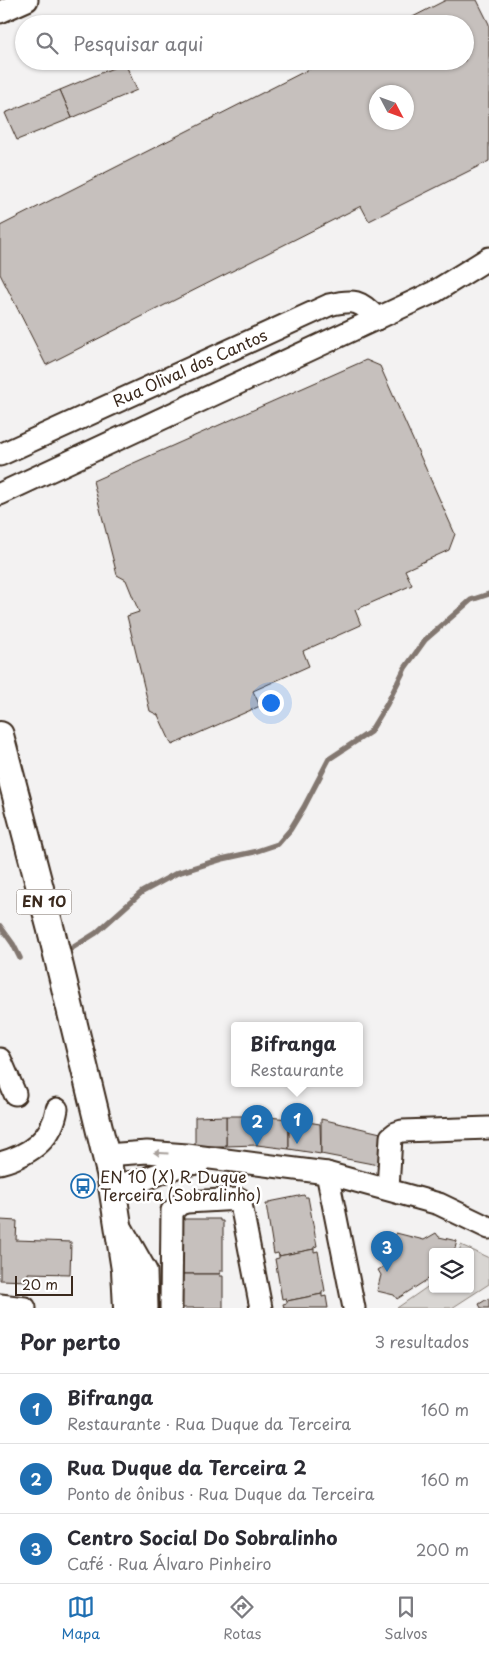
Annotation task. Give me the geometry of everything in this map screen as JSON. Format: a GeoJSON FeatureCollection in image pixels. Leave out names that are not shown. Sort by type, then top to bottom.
{"type":"FeatureCollection","features":[{"type":"Feature","properties":{"kind":"main road","name":"EN 10"},"geometry":{"type":"LineString","coordinates":[[0,735],[59,962],[106,1155],[125,1270],[127,1308]]}},
{"type":"Feature","properties":{"kind":"street"},"geometry":{"type":"LineString","coordinates":[[0,12],[27,0]]}},
{"type":"Feature","properties":{"kind":"street","name":"Rua Olival dos Cantos"},"geometry":{"type":"LineString","coordinates":[[0,494],[434,292],[489,258]]}},
{"type":"Feature","properties":{"kind":"street","name":"Rua Olival dos Cantos"},"geometry":{"type":"LineString","coordinates":[[0,454],[329,305],[344,301],[358,302],[367,307],[377,318]]}},
{"type":"Feature","properties":{"kind":"street"},"geometry":{"type":"LineString","coordinates":[[0,1059],[14,1094]]}},
{"type":"Feature","properties":{"kind":"street"},"geometry":{"type":"LineString","coordinates":[[0,1163],[12,1160],[34,1149],[47,1135],[55,1121],[57,1108]]}},
{"type":"Feature","properties":{"kind":"street"},"geometry":{"type":"LineString","coordinates":[[388,1189],[391,1137],[396,1132],[489,1128]]}},
{"type":"Feature","properties":{"kind":"street"},"geometry":{"type":"LineString","coordinates":[[106,1155],[147,1152],[187,1155],[327,1173],[439,1204],[489,1228]]}},
{"type":"Feature","properties":{"kind":"street"},"geometry":{"type":"LineString","coordinates":[[112,1185],[140,1181],[182,1165],[227,1160]]}},
{"type":"Feature","properties":{"kind":"street"},"geometry":{"type":"LineString","coordinates":[[327,1173],[354,1308]]}},
{"type":"Feature","properties":{"kind":"street"},"geometry":{"type":"LineString","coordinates":[[171,1308],[172,1211],[180,1204],[187,1202],[240,1198],[261,1308]]}},
{"type":"Feature","properties":{"kind":"street"},"geometry":{"type":"LineString","coordinates":[[118,1221],[146,1271],[147,1308]]}},
{"type":"Feature","properties":{"kind":"street"},"geometry":{"type":"LineString","coordinates":[[0,1305],[25,1308]]}},
{"type":"Feature","properties":{"kind":"shaded area"},"geometry":{"type":"Polygon","coordinates":[[[474,1251],[489,1258],[489,1284],[452,1308],[397,1308],[429,1286],[429,1293],[474,1293],[474,1251]]]}},
{"type":"Feature","properties":{"kind":"building"},"geometry":{"type":"Polygon","coordinates":[[[446,0],[477,0],[489,24],[489,161],[369,221],[361,206],[46,365],[0,274],[0,226],[307,70],[474,70],[474,15],[417,15],[446,0]]]}},
{"type":"Feature","properties":{"kind":"building"},"geometry":{"type":"Polygon","coordinates":[[[108,70],[128,70],[137,90],[72,118],[60,90],[108,70]]]}},
{"type":"Feature","properties":{"kind":"building"},"geometry":{"type":"Polygon","coordinates":[[[60,90],[72,118],[17,140],[5,113],[60,90]]]}},
{"type":"Feature","properties":{"kind":"building"},"geometry":{"type":"Polygon","coordinates":[[[366,360],[380,366],[455,534],[449,550],[405,570],[412,585],[355,610],[361,625],[303,651],[309,666],[253,691],[260,706],[172,745],[158,715],[150,711],[127,616],[139,612],[126,580],[117,575],[93,481],[366,360]]]}},
{"type":"Feature","properties":{"kind":"building"},"geometry":{"type":"Polygon","coordinates":[[[226,1116],[257,1116],[257,1145],[226,1146],[226,1116]]]}},
{"type":"Feature","properties":{"kind":"building"},"geometry":{"type":"Polygon","coordinates":[[[226,1116],[226,1146],[195,1146],[195,1117],[226,1116]]]}},
{"type":"Feature","properties":{"kind":"building"},"geometry":{"type":"Polygon","coordinates":[[[257,1116],[289,1119],[289,1149],[257,1145],[257,1116]]]}},
{"type":"Feature","properties":{"kind":"building"},"geometry":{"type":"Polygon","coordinates":[[[289,1119],[320,1124],[321,1154],[289,1149],[289,1119]]]}},
{"type":"Feature","properties":{"kind":"building"},"geometry":{"type":"Polygon","coordinates":[[[321,1119],[385,1134],[383,1166],[321,1154],[321,1119]]]}},
{"type":"Feature","properties":{"kind":"building"},"geometry":{"type":"Polygon","coordinates":[[[304,1195],[308,1197],[317,1246],[314,1249],[279,1256],[278,1253],[274,1254],[266,1204],[304,1195]]]}},
{"type":"Feature","properties":{"kind":"building"},"geometry":{"type":"Polygon","coordinates":[[[181,1219],[220,1219],[220,1221],[223,1221],[223,1271],[220,1271],[220,1274],[181,1274],[181,1219]]]}},
{"type":"Feature","properties":{"kind":"building"},"geometry":{"type":"Polygon","coordinates":[[[0,1220],[17,1221],[16,1240],[71,1242],[70,1274],[28,1273],[28,1281],[0,1280],[0,1220]]]}},
{"type":"Feature","properties":{"kind":"building"},"geometry":{"type":"Polygon","coordinates":[[[396,1233],[424,1240],[436,1233],[439,1237],[457,1241],[455,1248],[429,1248],[429,1279],[397,1299],[394,1295],[377,1291],[381,1275],[378,1270],[389,1263],[396,1233]]]}},
{"type":"Feature","properties":{"kind":"building"},"geometry":{"type":"Polygon","coordinates":[[[314,1249],[314,1252],[318,1251],[325,1291],[322,1294],[287,1301],[286,1298],[282,1299],[275,1259],[279,1258],[279,1256],[314,1249]]]}},
{"type":"Feature","properties":{"kind":"building"},"geometry":{"type":"Polygon","coordinates":[[[181,1274],[220,1274],[220,1276],[223,1276],[223,1308],[178,1308],[181,1274]]]}},
{"type":"Feature","properties":{"kind":"building"},"geometry":{"type":"Polygon","coordinates":[[[322,1294],[322,1297],[326,1296],[328,1308],[284,1308],[283,1304],[287,1303],[287,1301],[322,1294]]]}},
{"type":"Feature","properties":{"kind":"building"},"geometry":{"type":"Polygon","coordinates":[[[489,1298],[489,1308],[481,1308],[479,1304],[489,1298]]]}},
{"type":"Feature","properties":{"kind":"waterway"},"geometry":{"type":"LineString","coordinates":[[69,950],[96,933],[142,892],[177,873],[278,844],[290,830],[304,807],[329,759],[370,732],[405,668],[425,640],[471,600],[489,594]]}},
{"type":"Feature","properties":{"kind":"waterway"},"geometry":{"type":"LineString","coordinates":[[0,926],[20,958]]}},
{"type":"Feature","properties":{"kind":"place","name":"Bifranga"},"geometry":{"type":"Point","coordinates":[297,1144]}},
{"type":"Feature","properties":{"kind":"place","name":"Rua Duque da Terceira 2"},"geometry":{"type":"Point","coordinates":[257,1146]}},
{"type":"Feature","properties":{"kind":"place","name":"EN 10 (X) R Duque Terceira (Sobralinho)"},"geometry":{"type":"Point","coordinates":[83,1186]}},
{"type":"Feature","properties":{"kind":"place","name":"Centro Social Do Sobralinho"},"geometry":{"type":"Point","coordinates":[387,1272]}}]}
